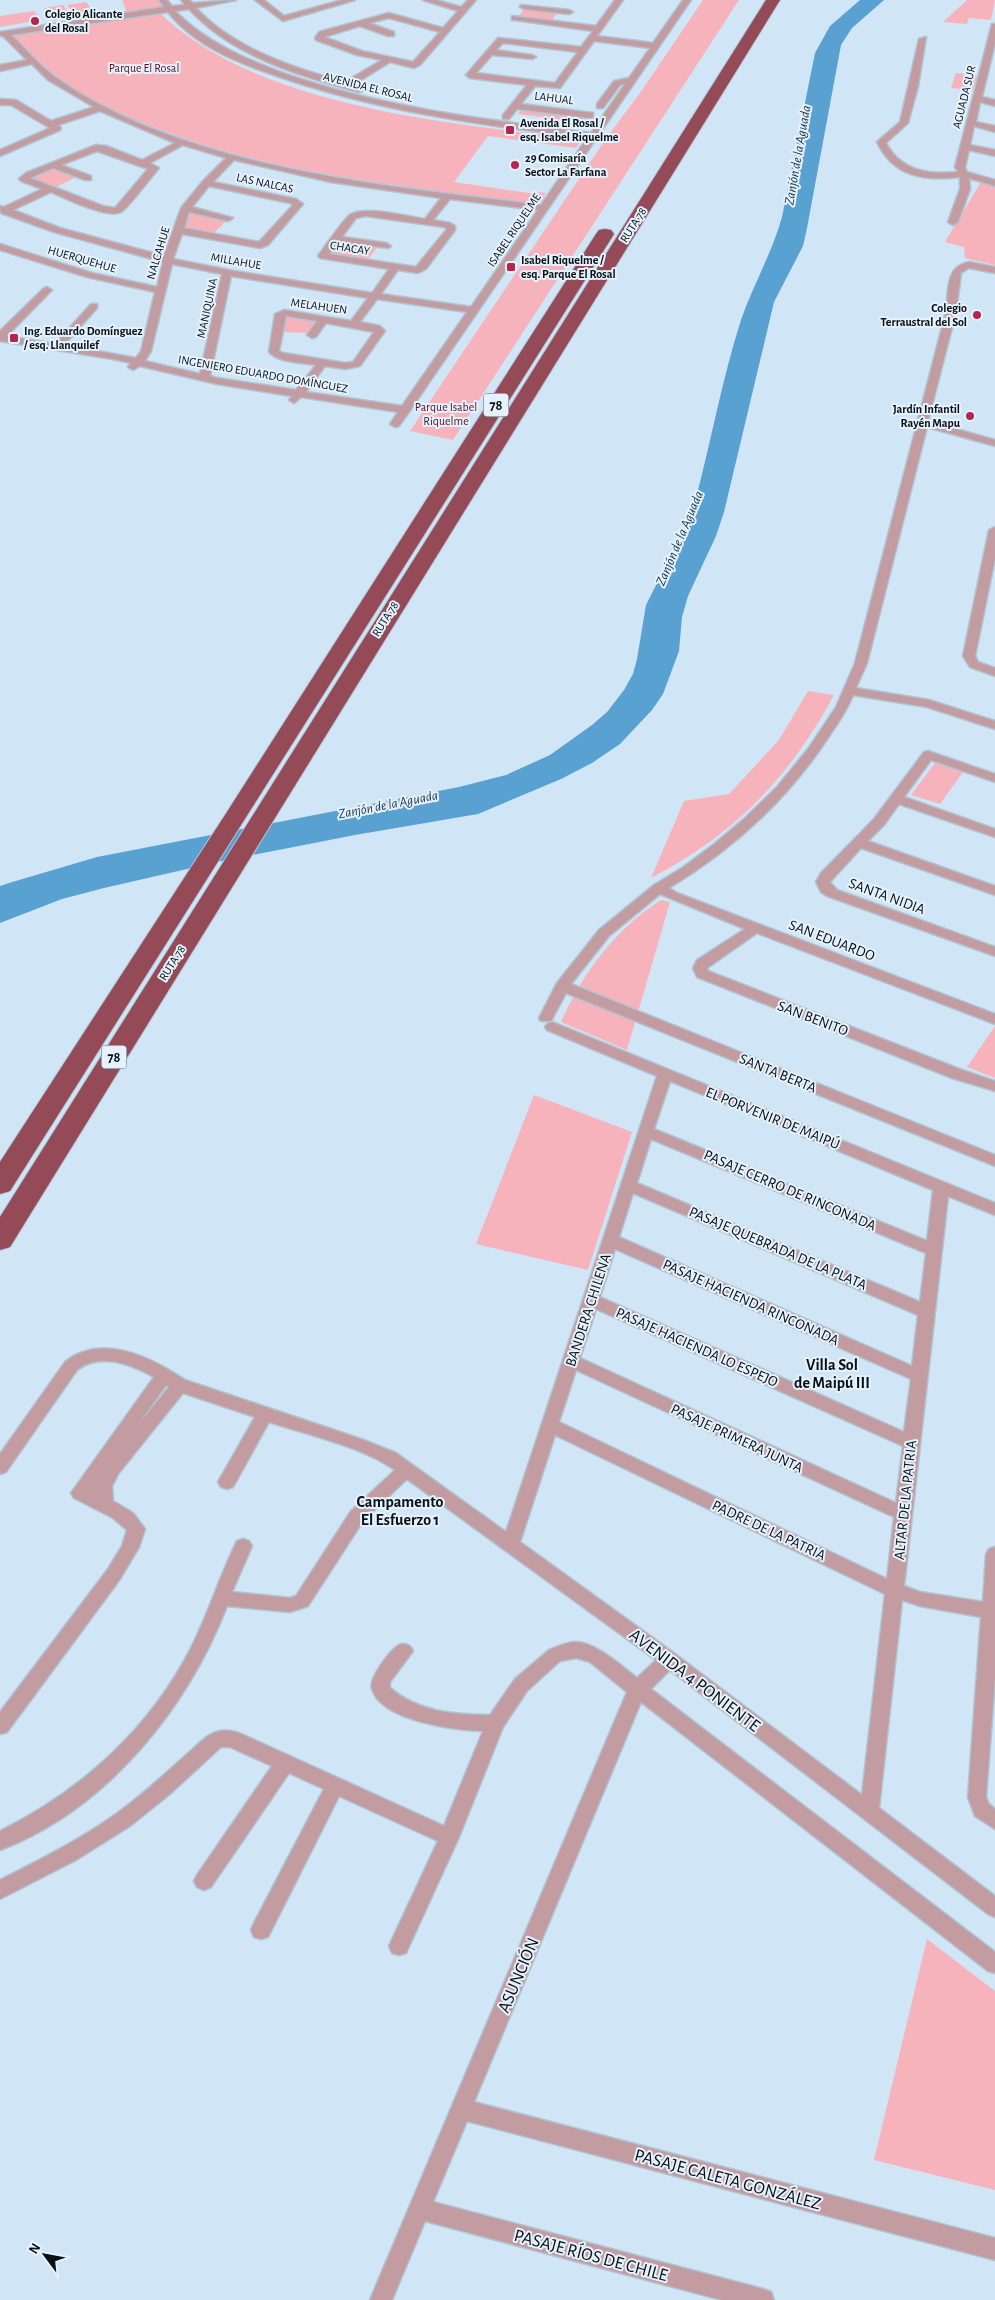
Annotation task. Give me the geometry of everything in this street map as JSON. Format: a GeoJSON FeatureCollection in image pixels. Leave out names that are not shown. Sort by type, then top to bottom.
{"type":"FeatureCollection","features":[{"type":"Feature","properties":{"kind":"highway"},"geometry":{"type":"LineString","coordinates":[[648,166],[756,0]]}},
{"type":"Feature","properties":{"kind":"highway","name":"RUTA 78"},"geometry":{"type":"LineString","coordinates":[[0,1240],[442,527],[773,0]]}},
{"type":"Feature","properties":{"kind":"highway","name":"RUTA 78"},"geometry":{"type":"LineString","coordinates":[[0,1184],[239,812],[616,216]]}},
{"type":"Feature","properties":{"kind":"street","name":"AVENIDA EL ROSAL"},"geometry":{"type":"LineString","coordinates":[[164,0],[191,30],[211,43],[244,61],[332,92],[383,105],[461,119],[595,132]]}},
{"type":"Feature","properties":{"kind":"street"},"geometry":{"type":"LineString","coordinates":[[2,33],[171,10],[188,4],[232,0]]}},
{"type":"Feature","properties":{"kind":"street"},"geometry":{"type":"LineString","coordinates":[[259,0],[283,19],[351,0]]}},
{"type":"Feature","properties":{"kind":"street"},"geometry":{"type":"LineString","coordinates":[[427,0],[462,10]]}},
{"type":"Feature","properties":{"kind":"street"},"geometry":{"type":"LineString","coordinates":[[445,31],[388,15],[319,36],[333,44],[388,60],[414,65],[445,31],[462,10],[472,0]]}},
{"type":"Feature","properties":{"kind":"street"},"geometry":{"type":"LineString","coordinates":[[584,50],[501,40],[470,74],[556,86],[584,50],[593,38],[619,0]]}},
{"type":"Feature","properties":{"kind":"street","name":"ISABEL RIQUELME"},"geometry":{"type":"LineString","coordinates":[[400,417],[687,0]]}},
{"type":"Feature","properties":{"kind":"street"},"geometry":{"type":"LineString","coordinates":[[569,12],[527,3],[515,18],[599,29]]}},
{"type":"Feature","properties":{"kind":"street","name":"AVENIDA EL ROSAL"},"geometry":{"type":"LineString","coordinates":[[188,4],[212,27],[238,44],[303,71],[347,86],[394,97],[595,132]]}},
{"type":"Feature","properties":{"kind":"street"},"geometry":{"type":"LineString","coordinates":[[360,23],[391,34]]}},
{"type":"Feature","properties":{"kind":"street","name":"AGUADA SUR"},"geometry":{"type":"LineString","coordinates":[[952,222],[965,189],[964,174],[960,168],[977,99],[991,62],[995,26]]}},
{"type":"Feature","properties":{"kind":"street"},"geometry":{"type":"LineString","coordinates":[[2,33],[30,62],[63,86],[100,108],[142,128],[183,142],[232,157],[335,179],[544,208]]}},
{"type":"Feature","properties":{"kind":"street"},"geometry":{"type":"LineString","coordinates":[[593,38],[654,46]]}},
{"type":"Feature","properties":{"kind":"street"},"geometry":{"type":"LineString","coordinates":[[924,39],[904,123],[881,142],[885,152],[901,168],[937,177],[964,174],[995,183]]}},
{"type":"Feature","properties":{"kind":"street"},"geometry":{"type":"LineString","coordinates":[[490,52],[532,58]]}},
{"type":"Feature","properties":{"kind":"street"},"geometry":{"type":"LineString","coordinates":[[347,86],[388,60]]}},
{"type":"Feature","properties":{"kind":"street"},"geometry":{"type":"LineString","coordinates":[[0,68],[30,62]]}},
{"type":"Feature","properties":{"kind":"street"},"geometry":{"type":"LineString","coordinates":[[288,78],[303,71]]}},
{"type":"Feature","properties":{"kind":"street"},"geometry":{"type":"LineString","coordinates":[[600,106],[618,82],[631,80]]}},
{"type":"Feature","properties":{"kind":"street"},"geometry":{"type":"LineString","coordinates":[[506,117],[533,83]]}},
{"type":"Feature","properties":{"kind":"street"},"geometry":{"type":"LineString","coordinates":[[383,105],[392,101],[394,97]]}},
{"type":"Feature","properties":{"kind":"street"},"geometry":{"type":"LineString","coordinates":[[977,99],[995,103]]}},
{"type":"Feature","properties":{"kind":"street"},"geometry":{"type":"LineString","coordinates":[[4,101],[54,126]]}},
{"type":"Feature","properties":{"kind":"street","name":"LAHUAL"},"geometry":{"type":"LineString","coordinates":[[516,106],[590,114]]}},
{"type":"Feature","properties":{"kind":"street"},"geometry":{"type":"LineString","coordinates":[[0,153],[54,126],[100,108]]}},
{"type":"Feature","properties":{"kind":"street"},"geometry":{"type":"LineString","coordinates":[[971,123],[995,128]]}},
{"type":"Feature","properties":{"kind":"street"},"geometry":{"type":"LineString","coordinates":[[143,163],[183,142]]}},
{"type":"Feature","properties":{"kind":"street"},"geometry":{"type":"LineString","coordinates":[[965,146],[995,153]]}},
{"type":"Feature","properties":{"kind":"street"},"geometry":{"type":"LineString","coordinates":[[99,148],[143,163],[154,167],[154,170],[123,207],[116,211],[100,208],[48,190],[24,178],[90,149],[99,148]]}},
{"type":"Feature","properties":{"kind":"street","name":"NALCAHUE"},"geometry":{"type":"LineString","coordinates":[[135,365],[146,351],[159,290],[186,208],[206,183],[232,157]]}},
{"type":"Feature","properties":{"kind":"street"},"geometry":{"type":"LineString","coordinates":[[52,165],[88,178]]}},
{"type":"Feature","properties":{"kind":"street","name":"LAS NALCAS"},"geometry":{"type":"LineString","coordinates":[[178,230],[260,245],[265,243],[298,204],[292,201],[206,183]]}},
{"type":"Feature","properties":{"kind":"street"},"geometry":{"type":"LineString","coordinates":[[2,210],[48,190]]}},
{"type":"Feature","properties":{"kind":"street"},"geometry":{"type":"LineString","coordinates":[[427,222],[448,195]]}},
{"type":"Feature","properties":{"kind":"street"},"geometry":{"type":"LineString","coordinates":[[186,208],[228,218]]}},
{"type":"Feature","properties":{"kind":"street","name":"MILLAHUE"},"geometry":{"type":"LineString","coordinates":[[2,210],[87,239],[168,260],[227,272],[474,310]]}},
{"type":"Feature","properties":{"kind":"street","name":"CHACAY"},"geometry":{"type":"LineString","coordinates":[[358,214],[427,222],[449,225],[452,228],[422,269],[395,268],[324,257],[323,255],[354,216],[358,214]]}},
{"type":"Feature","properties":{"kind":"street"},"geometry":{"type":"LineString","coordinates":[[335,239],[386,246]]}},
{"type":"Feature","properties":{"kind":"street","name":"HUERQUEHUE"},"geometry":{"type":"LineString","coordinates":[[0,247],[90,275],[159,290]]}},
{"type":"Feature","properties":{"kind":"street"},"geometry":{"type":"LineString","coordinates":[[562,986],[604,933],[659,888],[687,871],[718,848],[748,823],[782,790],[814,751],[842,707],[861,663],[951,312],[956,272],[963,266],[995,270]]}},
{"type":"Feature","properties":{"kind":"street","name":"MELAHUEN"},"geometry":{"type":"LineString","coordinates":[[354,324],[395,268]]}},
{"type":"Feature","properties":{"kind":"street","name":"MANIQUINA"},"geometry":{"type":"LineString","coordinates":[[204,378],[227,272]]}},
{"type":"Feature","properties":{"kind":"street"},"geometry":{"type":"LineString","coordinates":[[0,337],[47,290]]}},
{"type":"Feature","properties":{"kind":"street"},"geometry":{"type":"LineString","coordinates":[[57,347],[94,306]]}},
{"type":"Feature","properties":{"kind":"street","name":"MELAHUEN"},"geometry":{"type":"LineString","coordinates":[[286,313],[354,324],[376,328],[379,332],[354,365],[345,366],[322,363],[277,355],[274,352],[280,315],[286,313]]}},
{"type":"Feature","properties":{"kind":"street"},"geometry":{"type":"LineString","coordinates":[[312,334],[324,319]]}},
{"type":"Feature","properties":{"kind":"street","name":"INGENIERO EDUARDO DOMÍNGUEZ"},"geometry":{"type":"LineString","coordinates":[[0,337],[400,417]]}},
{"type":"Feature","properties":{"kind":"street","name":"INGENIERO EDUARDO DOMÍNGUEZ"},"geometry":{"type":"LineString","coordinates":[[0,345],[135,365],[196,384],[296,397]]}},
{"type":"Feature","properties":{"kind":"street"},"geometry":{"type":"LineString","coordinates":[[296,397],[322,363]]}},
{"type":"Feature","properties":{"kind":"street"},"geometry":{"type":"LineString","coordinates":[[923,423],[995,443]]}},
{"type":"Feature","properties":{"kind":"street"},"geometry":{"type":"LineString","coordinates":[[995,530],[969,656],[974,664],[995,672]]}},
{"type":"Feature","properties":{"kind":"street"},"geometry":{"type":"LineString","coordinates":[[849,690],[930,704],[995,725]]}},
{"type":"Feature","properties":{"kind":"street","name":"SANTA NIDIA"},"geometry":{"type":"LineString","coordinates":[[995,778],[928,755],[897,799],[860,843],[824,878],[823,884],[828,891],[995,952]]}},
{"type":"Feature","properties":{"kind":"street"},"geometry":{"type":"LineString","coordinates":[[897,799],[995,833]]}},
{"type":"Feature","properties":{"kind":"street"},"geometry":{"type":"LineString","coordinates":[[860,843],[995,891]]}},
{"type":"Feature","properties":{"kind":"street","name":"SAN EDUARDO"},"geometry":{"type":"LineString","coordinates":[[659,888],[672,896],[995,1020]]}},
{"type":"Feature","properties":{"kind":"street","name":"SAN BENITO"},"geometry":{"type":"LineString","coordinates":[[755,928],[702,964],[700,968],[702,974],[957,1074],[995,1086]]}},
{"type":"Feature","properties":{"kind":"street","name":"EL PORVENIR DE MAIPÚ"},"geometry":{"type":"LineString","coordinates":[[562,986],[549,1023],[665,1074],[995,1209]]}},
{"type":"Feature","properties":{"kind":"street","name":"SANTA BERTA"},"geometry":{"type":"LineString","coordinates":[[562,986],[995,1161]]}},
{"type":"Feature","properties":{"kind":"street","name":"BANDERA CHILENA"},"geometry":{"type":"LineString","coordinates":[[510,1545],[665,1074]]}},
{"type":"Feature","properties":{"kind":"street","name":"PASAJE CERRO DE RINCONADA"},"geometry":{"type":"LineString","coordinates":[[646,1131],[934,1250]]}},
{"type":"Feature","properties":{"kind":"street","name":"PASAJE QUEBRADA DE LA PLATA"},"geometry":{"type":"LineString","coordinates":[[628,1185],[927,1312]]}},
{"type":"Feature","properties":{"kind":"street","name":"ALTAR DE LA PATRIA"},"geometry":{"type":"LineString","coordinates":[[869,1812],[896,1591],[941,1187]]}},
{"type":"Feature","properties":{"kind":"street","name":"PASAJE HACIENDA RINCONADA"},"geometry":{"type":"LineString","coordinates":[[610,1240],[919,1376]]}},
{"type":"Feature","properties":{"kind":"street","name":"PASAJE HACIENDA LO ESPEJO"},"geometry":{"type":"LineString","coordinates":[[591,1300],[912,1444]]}},
{"type":"Feature","properties":{"kind":"street","name":"AVENIDA 4 PONIENTE"},"geometry":{"type":"LineString","coordinates":[[0,1467],[71,1366],[85,1356],[110,1354],[165,1374],[179,1385],[355,1444],[390,1458],[669,1660],[995,1908]]}},
{"type":"Feature","properties":{"kind":"street","name":"PASAJE PRIMERA JUNTA"},"geometry":{"type":"LineString","coordinates":[[571,1361],[904,1514]]}},
{"type":"Feature","properties":{"kind":"street"},"geometry":{"type":"LineString","coordinates":[[0,1726],[91,1604],[135,1538],[135,1526],[106,1505],[80,1493],[165,1374]]}},
{"type":"Feature","properties":{"kind":"street"},"geometry":{"type":"LineString","coordinates":[[106,1505],[103,1499],[103,1485],[125,1452],[179,1385]]}},
{"type":"Feature","properties":{"kind":"street"},"geometry":{"type":"LineString","coordinates":[[227,1482],[264,1415]]}},
{"type":"Feature","properties":{"kind":"street","name":"PADRE DE LA PATRIA"},"geometry":{"type":"LineString","coordinates":[[550,1425],[896,1591],[920,1599],[993,1612]]}},
{"type":"Feature","properties":{"kind":"street"},"geometry":{"type":"LineString","coordinates":[[221,1598],[290,1605],[302,1601],[357,1516],[406,1470]]}},
{"type":"Feature","properties":{"kind":"street"},"geometry":{"type":"LineString","coordinates":[[0,1841],[27,1827],[70,1799],[114,1765],[141,1738],[164,1707],[196,1655],[243,1546]]}},
{"type":"Feature","properties":{"kind":"street"},"geometry":{"type":"LineString","coordinates":[[995,1554],[993,1612],[976,1797],[982,1810],[995,1820]]}},
{"type":"Feature","properties":{"kind":"street"},"geometry":{"type":"LineString","coordinates":[[399,1946],[449,1837],[495,1723],[521,1685],[556,1655],[576,1650],[596,1657],[995,1964]]}},
{"type":"Feature","properties":{"kind":"street"},"geometry":{"type":"LineString","coordinates":[[404,1651],[381,1681],[381,1689],[384,1694],[400,1705],[424,1715],[450,1721],[495,1723]]}},
{"type":"Feature","properties":{"kind":"street","name":"ASUNCIÓN"},"geometry":{"type":"LineString","coordinates":[[381,2300],[637,1690],[669,1660]]}},
{"type":"Feature","properties":{"kind":"street"},"geometry":{"type":"LineString","coordinates":[[0,1890],[69,1854],[123,1820],[164,1787],[214,1741],[222,1738],[232,1739],[449,1837]]}},
{"type":"Feature","properties":{"kind":"street"},"geometry":{"type":"LineString","coordinates":[[204,1881],[285,1763]]}},
{"type":"Feature","properties":{"kind":"street"},"geometry":{"type":"LineString","coordinates":[[261,1930],[335,1786]]}},
{"type":"Feature","properties":{"kind":"street","name":"PASAJE CALETA GONZÁLEZ"},"geometry":{"type":"LineString","coordinates":[[461,2109],[995,2248]]}},
{"type":"Feature","properties":{"kind":"street","name":"PASAJE RÍOS DE CHILE"},"geometry":{"type":"LineString","coordinates":[[419,2209],[763,2300]]}},
{"type":"Feature","properties":{"kind":"green space"},"geometry":{"type":"Polygon","coordinates":[[[122,0],[158,0],[163,7],[127,13],[122,0]]]}},
{"type":"Feature","properties":{"kind":"green space","name":"Parque Isabel Riquelme"},"geometry":{"type":"Polygon","coordinates":[[[703,0],[739,0],[453,440],[410,431],[607,137],[640,93],[703,0]]]}},
{"type":"Feature","properties":{"kind":"green space"},"geometry":{"type":"Polygon","coordinates":[[[967,0],[995,0],[991,20],[969,18],[967,24],[943,22],[967,0]]]}},
{"type":"Feature","properties":{"kind":"green space"},"geometry":{"type":"Polygon","coordinates":[[[86,2],[95,14],[76,17],[67,5],[86,2]]]}},
{"type":"Feature","properties":{"kind":"green space"},"geometry":{"type":"Polygon","coordinates":[[[63,5],[73,18],[53,21],[44,8],[63,5]]]}},
{"type":"Feature","properties":{"kind":"green space"},"geometry":{"type":"Polygon","coordinates":[[[525,8],[558,12],[551,21],[518,17],[525,8]]]}},
{"type":"Feature","properties":{"kind":"green space"},"geometry":{"type":"Polygon","coordinates":[[[34,11],[41,20],[0,27],[0,16],[34,11]]]}},
{"type":"Feature","properties":{"kind":"green space","name":"Parque El Rosal"},"geometry":{"type":"Polygon","coordinates":[[[161,14],[201,45],[249,71],[302,90],[357,105],[415,117],[577,139],[580,142],[576,148],[488,136],[454,182],[536,194],[538,192],[546,193],[541,202],[527,203],[336,176],[289,167],[196,142],[118,112],[87,97],[43,68],[27,54],[11,33],[161,14]]]}},
{"type":"Feature","properties":{"kind":"green space"},"geometry":{"type":"Polygon","coordinates":[[[956,73],[977,75],[973,90],[951,88],[956,73]]]}},
{"type":"Feature","properties":{"kind":"green space"},"geometry":{"type":"Polygon","coordinates":[[[523,108],[595,117],[592,121],[582,122],[518,114],[523,108]]]}},
{"type":"Feature","properties":{"kind":"green space"},"geometry":{"type":"Polygon","coordinates":[[[52,169],[76,177],[52,189],[28,179],[32,175],[52,169]]]}},
{"type":"Feature","properties":{"kind":"green space"},"geometry":{"type":"Polygon","coordinates":[[[981,182],[995,186],[995,265],[965,258],[964,247],[945,242],[981,182]]]}},
{"type":"Feature","properties":{"kind":"green space"},"geometry":{"type":"Polygon","coordinates":[[[191,213],[227,220],[212,235],[185,229],[184,227],[191,213]]]}},
{"type":"Feature","properties":{"kind":"green space"},"geometry":{"type":"Polygon","coordinates":[[[336,243],[377,248],[367,260],[329,254],[336,243]]]}},
{"type":"Feature","properties":{"kind":"green space"},"geometry":{"type":"Polygon","coordinates":[[[285,316],[318,320],[309,333],[281,332],[285,316]]]}},
{"type":"Feature","properties":{"kind":"green space"},"geometry":{"type":"Polygon","coordinates":[[[808,691],[834,695],[817,725],[779,778],[734,823],[681,861],[651,878],[684,801],[729,794],[779,740],[808,691]]]}},
{"type":"Feature","properties":{"kind":"green space"},"geometry":{"type":"Polygon","coordinates":[[[935,763],[963,772],[940,804],[911,795],[935,763]]]}},
{"type":"Feature","properties":{"kind":"green space"},"geometry":{"type":"Polygon","coordinates":[[[661,900],[670,902],[627,1050],[561,1022],[579,986],[615,938],[629,924],[661,900]]]}},
{"type":"Feature","properties":{"kind":"green space"},"geometry":{"type":"Polygon","coordinates":[[[995,1026],[995,1078],[967,1067],[995,1026]]]}},
{"type":"Feature","properties":{"kind":"green space"},"geometry":{"type":"Polygon","coordinates":[[[534,1095],[632,1132],[588,1270],[476,1244],[534,1095]]]}},
{"type":"Feature","properties":{"kind":"green space"},"geometry":{"type":"Polygon","coordinates":[[[927,1939],[995,1991],[995,2190],[874,2160],[927,1939]]]}},
{"type":"Feature","properties":{"kind":"water","name":"Zanjón de la Aguada"},"geometry":{"type":"Polygon","coordinates":[[[860,0],[884,0],[852,28],[841,45],[803,246],[774,302],[724,512],[716,536],[688,596],[682,617],[679,651],[663,694],[652,710],[620,744],[592,763],[561,779],[478,814],[355,835],[222,861],[62,899],[0,923],[0,886],[97,857],[459,787],[506,775],[550,755],[607,712],[624,690],[633,674],[646,605],[690,518],[741,320],[782,217],[815,53],[830,26],[860,0]]]}},
{"type":"Feature","properties":{"kind":"place","name":"Colegio Alicante del Rosal"},"geometry":{"type":"Point","coordinates":[35,21]}},
{"type":"Feature","properties":{"kind":"place","name":"Avenida El Rosal / esq. Isabel Riquelme"},"geometry":{"type":"Point","coordinates":[510,130]}},
{"type":"Feature","properties":{"kind":"place","name":"29 Comisaría Sector La Farfana"},"geometry":{"type":"Point","coordinates":[515,165]}},
{"type":"Feature","properties":{"kind":"place","name":"Isabel Riquelme / esq. Parque El Rosal"},"geometry":{"type":"Point","coordinates":[511,267]}},
{"type":"Feature","properties":{"kind":"place","name":"Colegio Terraustral del Sol"},"geometry":{"type":"Point","coordinates":[977,315]}},
{"type":"Feature","properties":{"kind":"place","name":"Ing. Eduardo Domínguez / esq. Llanquilef"},"geometry":{"type":"Point","coordinates":[14,338]}},
{"type":"Feature","properties":{"kind":"place","name":"Jardín Infantil Rayén Mapu"},"geometry":{"type":"Point","coordinates":[970,416]}},
{"type":"Feature","properties":{"kind":"district","name":"Villa Sol de Maipú III"},"geometry":{"type":"Point","coordinates":[832,1373]}},
{"type":"Feature","properties":{"kind":"district","name":"Campamento El Esfuerzo 1"},"geometry":{"type":"Point","coordinates":[400,1510]}}]}
